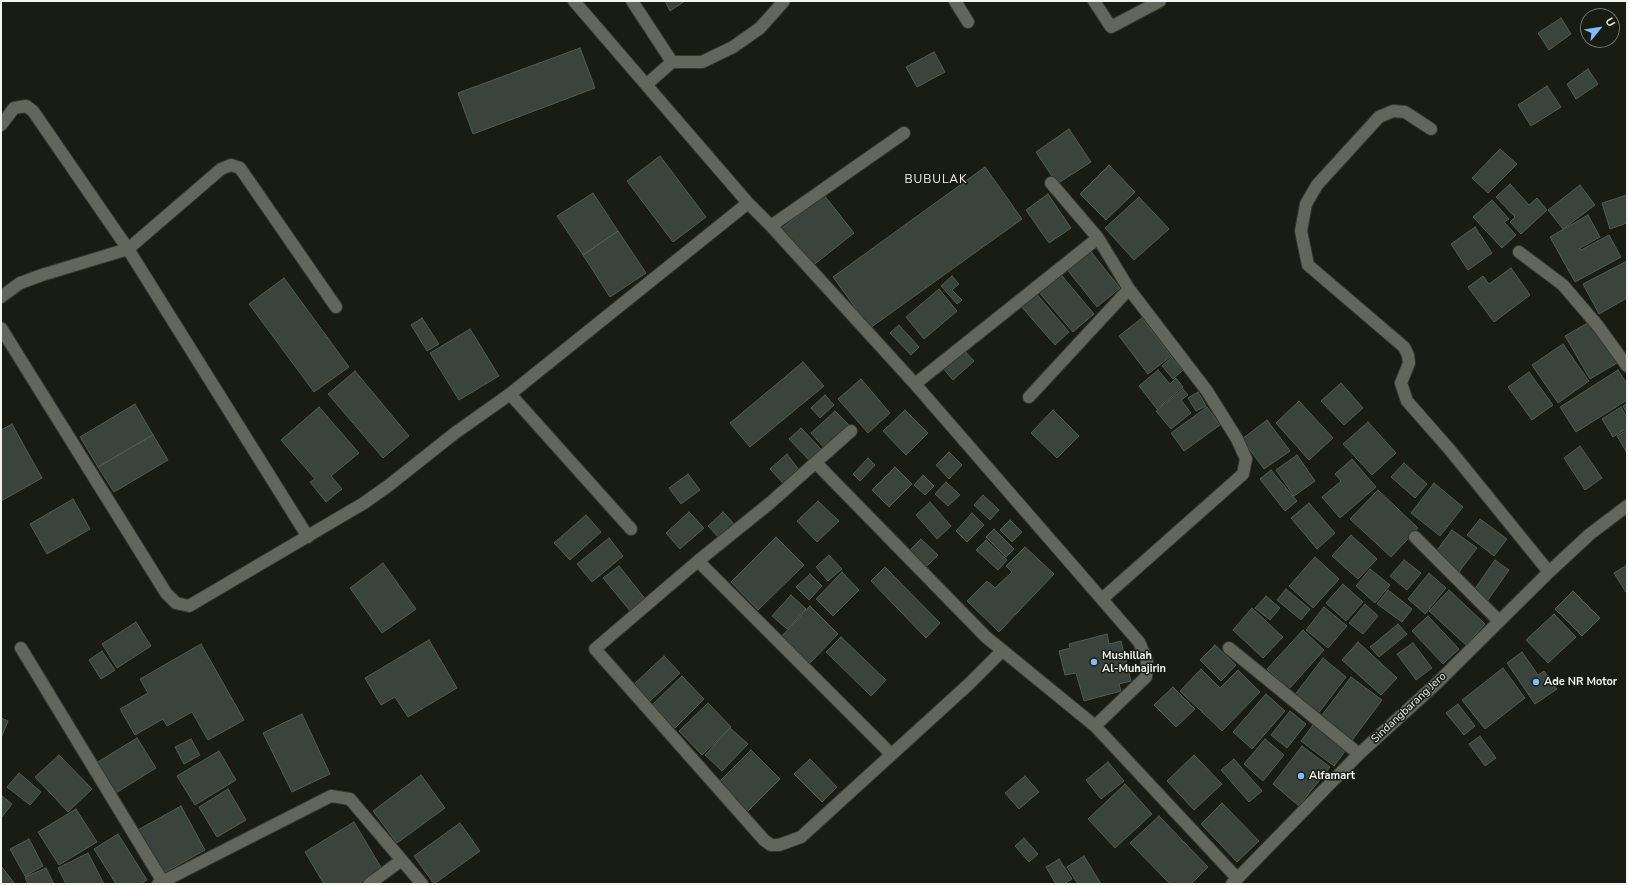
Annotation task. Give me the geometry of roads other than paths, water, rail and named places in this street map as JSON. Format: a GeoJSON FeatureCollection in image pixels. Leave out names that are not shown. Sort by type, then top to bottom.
{"type":"FeatureCollection","features":[{"type":"Feature","properties":{"kind":"street"},"geometry":{"type":"LineString","coordinates":[[574,1],[748,203],[771,226],[915,384],[1139,642],[1147,660],[1146,677],[1095,726]]}},
{"type":"Feature","properties":{"kind":"street"},"geometry":{"type":"LineString","coordinates":[[632,1],[672,62]]}},
{"type":"Feature","properties":{"kind":"street"},"geometry":{"type":"LineString","coordinates":[[955,1],[968,22]]}},
{"type":"Feature","properties":{"kind":"street"},"geometry":{"type":"LineString","coordinates":[[1094,1],[1111,27],[1160,1]]}},
{"type":"Feature","properties":{"kind":"street"},"geometry":{"type":"LineString","coordinates":[[647,84],[672,62],[702,62],[733,47],[760,28],[781,2]]}},
{"type":"Feature","properties":{"kind":"street"},"geometry":{"type":"LineString","coordinates":[[1,125],[14,108],[26,106],[33,111],[128,249],[308,537]]}},
{"type":"Feature","properties":{"kind":"street"},"geometry":{"type":"LineString","coordinates":[[1432,129],[1405,112],[1393,111],[1378,117],[1317,185],[1306,204],[1301,231],[1308,265],[1404,347],[1408,355],[1409,363],[1401,383],[1407,401],[1450,450],[1549,572]]}},
{"type":"Feature","properties":{"kind":"street"},"geometry":{"type":"LineString","coordinates":[[771,226],[904,133]]}},
{"type":"Feature","properties":{"kind":"street"},"geometry":{"type":"LineString","coordinates":[[1,297],[20,283],[34,277],[128,249],[221,169],[231,165],[240,168],[336,307]]}},
{"type":"Feature","properties":{"kind":"street"},"geometry":{"type":"LineString","coordinates":[[1051,183],[1098,238],[1129,288],[1207,391],[1237,439],[1246,459],[1242,474],[1102,599]]}},
{"type":"Feature","properties":{"kind":"street"},"geometry":{"type":"LineString","coordinates":[[1,328],[166,592],[176,603],[189,606],[308,537],[364,503],[388,486],[455,433],[510,394],[748,203]]}},
{"type":"Feature","properties":{"kind":"street"},"geometry":{"type":"LineString","coordinates":[[915,384],[1098,238]]}},
{"type":"Feature","properties":{"kind":"street"},"geometry":{"type":"LineString","coordinates":[[1519,252],[1562,285],[1598,326],[1627,366]]}},
{"type":"Feature","properties":{"kind":"street"},"geometry":{"type":"LineString","coordinates":[[1029,397],[1129,288]]}},
{"type":"Feature","properties":{"kind":"street"},"geometry":{"type":"LineString","coordinates":[[510,394],[631,530]]}},
{"type":"Feature","properties":{"kind":"street"},"geometry":{"type":"LineString","coordinates":[[851,431],[770,503],[698,561],[595,649],[764,840],[771,845],[780,846],[801,837],[969,684],[1002,651]]}},
{"type":"Feature","properties":{"kind":"street"},"geometry":{"type":"LineString","coordinates":[[816,463],[986,637],[1095,726],[1234,881]]}},
{"type":"Feature","properties":{"kind":"street","name":"Sindangbarang Jero"},"geometry":{"type":"LineString","coordinates":[[1234,881],[1359,754],[1437,682],[1549,572],[1590,534],[1627,506]]}},
{"type":"Feature","properties":{"kind":"street"},"geometry":{"type":"LineString","coordinates":[[1415,537],[1499,621]]}},
{"type":"Feature","properties":{"kind":"street"},"geometry":{"type":"LineString","coordinates":[[698,561],[892,754]]}},
{"type":"Feature","properties":{"kind":"street"},"geometry":{"type":"LineString","coordinates":[[21,648],[160,883],[331,796],[341,796],[350,799],[422,884]]}},
{"type":"Feature","properties":{"kind":"street"},"geometry":{"type":"LineString","coordinates":[[1230,648],[1359,754]]}},
{"type":"Feature","properties":{"kind":"street"},"geometry":{"type":"LineString","coordinates":[[369,884],[402,860]]}},
{"type":"Feature","properties":{"kind":"place","name":"Mushillah Al-Muhajirin"},"geometry":{"type":"Point","coordinates":[1094,662]}},
{"type":"Feature","properties":{"kind":"place","name":"Ade NR Motor"},"geometry":{"type":"Point","coordinates":[1536,682]}},
{"type":"Feature","properties":{"kind":"place","name":"Alfamart"},"geometry":{"type":"Point","coordinates":[1301,776]}},
{"type":"Feature","properties":{"kind":"district","name":"BUBULAK"},"geometry":{"type":"Point","coordinates":[936,180]}}]}
